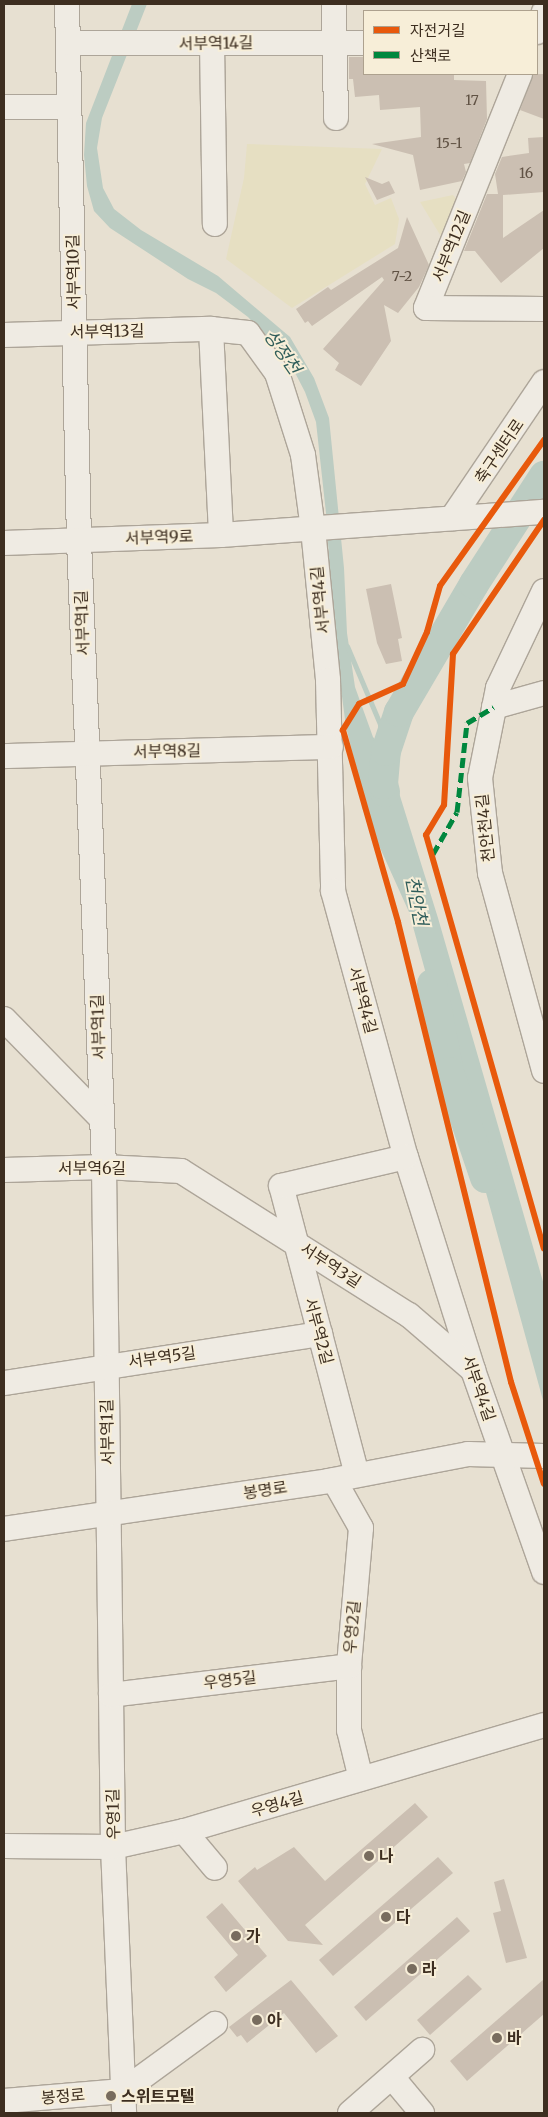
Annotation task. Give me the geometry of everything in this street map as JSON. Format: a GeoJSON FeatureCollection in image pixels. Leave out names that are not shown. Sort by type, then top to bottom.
{"type":"FeatureCollection","features":[{"type":"Feature","properties":{"kind":"street","name":"서부역10길"},"geometry":{"type":"LineString","coordinates":[[67,4],[78,541]]}},
{"type":"Feature","properties":{"kind":"street"},"geometry":{"type":"LineString","coordinates":[[334,4],[336,118]]}},
{"type":"Feature","properties":{"kind":"street"},"geometry":{"type":"LineString","coordinates":[[538,29],[544,12]]}},
{"type":"Feature","properties":{"kind":"street","name":"서부역14길"},"geometry":{"type":"LineString","coordinates":[[68,43],[363,42]]}},
{"type":"Feature","properties":{"kind":"street"},"geometry":{"type":"LineString","coordinates":[[212,43],[214,224]]}},
{"type":"Feature","properties":{"kind":"street","name":"서부역12길"},"geometry":{"type":"LineString","coordinates":[[520,75],[426,308],[544,309]]}},
{"type":"Feature","properties":{"kind":"street"},"geometry":{"type":"LineString","coordinates":[[4,106],[69,107]]}},
{"type":"Feature","properties":{"kind":"street"},"geometry":{"type":"LineString","coordinates":[[211,330],[221,535]]}},
{"type":"Feature","properties":{"kind":"street","name":"서부역13길"},"geometry":{"type":"LineString","coordinates":[[4,335],[211,330],[248,332],[277,373],[303,455],[313,529]]}},
{"type":"Feature","properties":{"kind":"street","name":"축구센터로"},"geometry":{"type":"LineString","coordinates":[[457,518],[544,382]]}},
{"type":"Feature","properties":{"kind":"street"},"geometry":{"type":"LineString","coordinates":[[457,518],[544,512]]}},
{"type":"Feature","properties":{"kind":"street","name":"서부역9로"},"geometry":{"type":"LineString","coordinates":[[4,543],[221,535],[457,518]]}},
{"type":"Feature","properties":{"kind":"street","name":"서부역4길"},"geometry":{"type":"LineString","coordinates":[[313,529],[328,680],[333,891],[406,1157],[473,1370],[544,1572]]}},
{"type":"Feature","properties":{"kind":"street","name":"서부역1길"},"geometry":{"type":"LineString","coordinates":[[78,541],[104,1166],[105,1365],[109,1514]]}},
{"type":"Feature","properties":{"kind":"street","name":"천안천4길"},"geometry":{"type":"LineString","coordinates":[[544,591],[498,688],[480,778],[483,827],[490,873],[539,1038],[544,1071]]}},
{"type":"Feature","properties":{"kind":"street"},"geometry":{"type":"LineString","coordinates":[[494,707],[544,693]]}},
{"type":"Feature","properties":{"kind":"street","name":"서부역8길"},"geometry":{"type":"LineString","coordinates":[[4,756],[331,747]]}},
{"type":"Feature","properties":{"kind":"street"},"geometry":{"type":"LineString","coordinates":[[4,1019],[102,1119]]}},
{"type":"Feature","properties":{"kind":"street","name":"서부역2길"},"geometry":{"type":"LineString","coordinates":[[345,1478],[320,1334],[281,1186],[406,1157]]}},
{"type":"Feature","properties":{"kind":"street","name":"서부역6길"},"geometry":{"type":"LineString","coordinates":[[4,1170],[104,1166],[181,1171]]}},
{"type":"Feature","properties":{"kind":"street","name":"서부역3길"},"geometry":{"type":"LineString","coordinates":[[181,1171],[409,1315],[473,1370]]}},
{"type":"Feature","properties":{"kind":"street","name":"서부역5길"},"geometry":{"type":"LineString","coordinates":[[4,1383],[105,1365],[320,1334]]}},
{"type":"Feature","properties":{"kind":"street","name":"봉명로"},"geometry":{"type":"LineString","coordinates":[[4,1529],[345,1478],[468,1454],[535,1457]]}},
{"type":"Feature","properties":{"kind":"street","name":"우영2길"},"geometry":{"type":"LineString","coordinates":[[345,1478],[361,1528],[349,1666],[349,1730],[361,1779]]}},
{"type":"Feature","properties":{"kind":"street","name":"우영1길"},"geometry":{"type":"LineString","coordinates":[[109,1514],[113,1846],[123,2102]]}},
{"type":"Feature","properties":{"kind":"street","name":"우영5길"},"geometry":{"type":"LineString","coordinates":[[111,1695],[349,1666]]}},
{"type":"Feature","properties":{"kind":"street","name":"우영4길"},"geometry":{"type":"LineString","coordinates":[[4,1846],[113,1846],[184,1831],[544,1725]]}},
{"type":"Feature","properties":{"kind":"street"},"geometry":{"type":"LineString","coordinates":[[184,1831],[215,1868]]}},
{"type":"Feature","properties":{"kind":"street"},"geometry":{"type":"LineString","coordinates":[[123,2102],[215,2024]]}},
{"type":"Feature","properties":{"kind":"street"},"geometry":{"type":"LineString","coordinates":[[350,2113],[422,2050]]}},
{"type":"Feature","properties":{"kind":"street"},"geometry":{"type":"LineString","coordinates":[[392,2077],[422,2113]]}},
{"type":"Feature","properties":{"kind":"street","name":"봉정로"},"geometry":{"type":"LineString","coordinates":[[4,2101],[123,2102]]}},
{"type":"Feature","properties":{"kind":"shaded area"},"geometry":{"type":"Polygon","coordinates":[[[247,144],[382,149],[365,184],[375,205],[391,198],[399,219],[395,244],[292,308],[226,259],[244,178],[247,144]]]}},
{"type":"Feature","properties":{"kind":"shaded area"},"geometry":{"type":"Polygon","coordinates":[[[453,195],[458,201],[442,238],[420,202],[453,195]]]}},
{"type":"Feature","properties":{"kind":"water"},"geometry":{"type":"Polygon","coordinates":[[[132,4],[147,4],[102,118],[97,148],[103,188],[114,209],[141,230],[218,276],[290,337],[314,378],[329,418],[344,568],[347,633],[355,687],[373,737],[386,751],[438,918],[544,1285],[544,1404],[409,912],[362,808],[359,779],[346,727],[332,620],[327,522],[316,422],[305,392],[290,363],[248,317],[216,293],[188,279],[110,228],[94,211],[87,186],[84,155],[86,123],[132,4]]]}},
{"type":"Feature","properties":{"kind":"building"},"geometry":{"type":"Polygon","coordinates":[[[349,57],[363,57],[363,75],[454,75],[454,80],[486,81],[487,119],[470,163],[464,164],[466,172],[462,181],[420,190],[413,155],[372,144],[421,137],[420,107],[380,110],[379,95],[355,97],[353,79],[349,79],[349,57]]]}},
{"type":"Feature","properties":{"kind":"building"},"geometry":{"type":"Polygon","coordinates":[[[544,74],[544,119],[520,110],[533,75],[544,74]]]}},
{"type":"Feature","properties":{"kind":"building"},"geometry":{"type":"Polygon","coordinates":[[[544,137],[544,192],[503,195],[503,238],[544,210],[544,248],[501,283],[475,251],[464,251],[487,194],[498,194],[495,174],[502,157],[529,153],[528,138],[544,137]]]}},
{"type":"Feature","properties":{"kind":"building"},"geometry":{"type":"Polygon","coordinates":[[[365,177],[382,184],[389,181],[395,193],[377,200],[365,177]]]}},
{"type":"Feature","properties":{"kind":"building"},"geometry":{"type":"Polygon","coordinates":[[[407,217],[429,265],[419,287],[398,313],[384,305],[391,341],[361,386],[335,370],[339,363],[323,349],[384,280],[382,277],[312,326],[308,321],[305,323],[296,309],[328,287],[331,290],[398,248],[407,217]]]}},
{"type":"Feature","properties":{"kind":"building"},"geometry":{"type":"Polygon","coordinates":[[[391,584],[402,638],[398,639],[402,661],[386,664],[377,643],[366,589],[391,584]]]}},
{"type":"Feature","properties":{"kind":"building"},"geometry":{"type":"Polygon","coordinates":[[[415,1803],[428,1817],[305,1925],[323,1945],[288,1941],[238,1881],[255,1867],[257,1870],[294,1847],[325,1881],[415,1803]]]}},
{"type":"Feature","properties":{"kind":"building","name":"다"},"geometry":{"type":"Polygon","coordinates":[[[438,1857],[453,1873],[333,1976],[319,1960],[438,1857]]]}},
{"type":"Feature","properties":{"kind":"building"},"geometry":{"type":"Polygon","coordinates":[[[504,1879],[527,1958],[506,1963],[493,1913],[501,1911],[494,1882],[504,1879]]]}},
{"type":"Feature","properties":{"kind":"building","name":"가"},"geometry":{"type":"Polygon","coordinates":[[[222,1903],[267,1956],[226,1992],[214,1977],[238,1955],[206,1917],[222,1903]]]}},
{"type":"Feature","properties":{"kind":"building","name":"라"},"geometry":{"type":"Polygon","coordinates":[[[457,1917],[470,1931],[366,2021],[354,2007],[457,1917]]]}},
{"type":"Feature","properties":{"kind":"building"},"geometry":{"type":"Polygon","coordinates":[[[468,1975],[482,1989],[430,2035],[417,2020],[468,1975]]]}},
{"type":"Feature","properties":{"kind":"building","name":"바"},"geometry":{"type":"Polygon","coordinates":[[[544,1979],[544,2014],[467,2081],[450,2061],[544,1979]]]}},
{"type":"Feature","properties":{"kind":"building","name":"아"},"geometry":{"type":"Polygon","coordinates":[[[291,1980],[338,2036],[316,2053],[284,2013],[247,2043],[241,2035],[237,2037],[229,2027],[291,1980]]]}},
{"type":"Feature","properties":{"kind":"waterway","name":"천안천"},"geometry":{"type":"LineString","coordinates":[[385,792],[383,784],[386,751],[399,712],[474,584],[544,476]]}},
{"type":"Feature","properties":{"kind":"waterway","name":"성정천"},"geometry":{"type":"LineString","coordinates":[[347,646],[380,724],[381,753]]}},
{"type":"Feature","properties":{"kind":"waterway","name":"천안천"},"geometry":{"type":"LineString","coordinates":[[432,984],[449,1072],[485,1178]]}},
{"type":"Feature","properties":{"kind":"marked path"},"geometry":{"type":"LineString","coordinates":[[433,854],[457,812],[467,723],[494,707]]}},
{"type":"Feature","properties":{"kind":"cycle path"},"geometry":{"type":"LineString","coordinates":[[544,440],[440,586],[427,632],[403,684],[359,704],[343,730],[398,922],[511,1382],[544,1484]]}},
{"type":"Feature","properties":{"kind":"cycle path"},"geometry":{"type":"LineString","coordinates":[[544,520],[453,654],[444,805],[426,835],[544,1248]]}},
{"type":"Feature","properties":{"kind":"place","name":"나"},"geometry":{"type":"Point","coordinates":[369,1856]}},
{"type":"Feature","properties":{"kind":"place","name":"다"},"geometry":{"type":"Point","coordinates":[386,1917]}},
{"type":"Feature","properties":{"kind":"place","name":"가"},"geometry":{"type":"Point","coordinates":[236,1936]}},
{"type":"Feature","properties":{"kind":"place","name":"라"},"geometry":{"type":"Point","coordinates":[412,1969]}},
{"type":"Feature","properties":{"kind":"place","name":"아"},"geometry":{"type":"Point","coordinates":[257,2020]}},
{"type":"Feature","properties":{"kind":"place","name":"바"},"geometry":{"type":"Point","coordinates":[497,2038]}},
{"type":"Feature","properties":{"kind":"place","name":"스위트모텔"},"geometry":{"type":"Point","coordinates":[111,2096]}}]}
